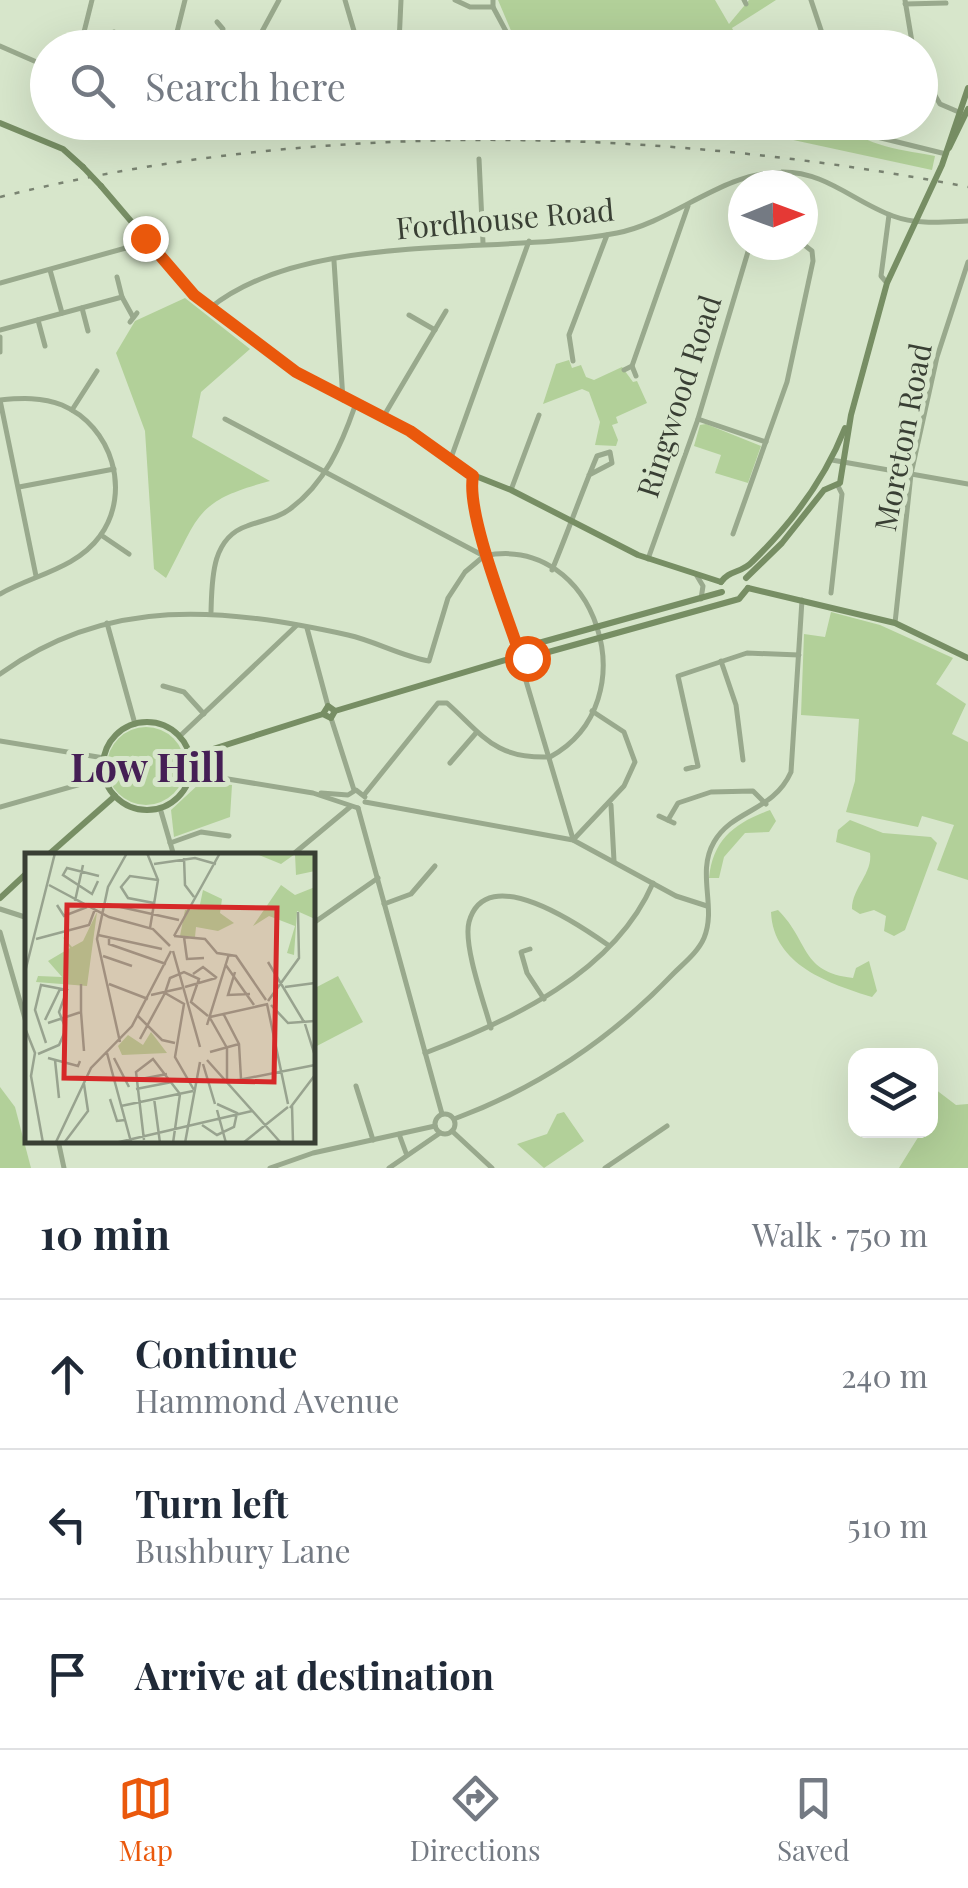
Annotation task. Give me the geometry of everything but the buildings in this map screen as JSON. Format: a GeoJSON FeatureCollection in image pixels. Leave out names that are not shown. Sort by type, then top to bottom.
{"type":"FeatureCollection","features":[{"type":"Feature","properties":{"kind":"street"},"geometry":{"type":"LineString","coordinates":[[84,30],[92,0]]}},
{"type":"Feature","properties":{"kind":"street"},"geometry":{"type":"LineString","coordinates":[[177,30],[185,0]]}},
{"type":"Feature","properties":{"kind":"street"},"geometry":{"type":"LineString","coordinates":[[344,0],[354,30]]}},
{"type":"Feature","properties":{"kind":"street"},"geometry":{"type":"LineString","coordinates":[[400,30],[401,0]]}},
{"type":"Feature","properties":{"kind":"street"},"geometry":{"type":"LineString","coordinates":[[811,0],[821,30]]}},
{"type":"Feature","properties":{"kind":"street"},"geometry":{"type":"LineString","coordinates":[[261,30],[275,1]]}},
{"type":"Feature","properties":{"kind":"street"},"geometry":{"type":"LineString","coordinates":[[458,2],[493,4],[506,30]]}},
{"type":"Feature","properties":{"kind":"street"},"geometry":{"type":"LineString","coordinates":[[910,30],[905,2],[946,3]]}},
{"type":"Feature","properties":{"kind":"street"},"geometry":{"type":"LineString","coordinates":[[217,22],[225,30]]}},
{"type":"Feature","properties":{"kind":"street"},"geometry":{"type":"LineString","coordinates":[[0,46],[30,59]]}},
{"type":"Feature","properties":{"kind":"street"},"geometry":{"type":"LineString","coordinates":[[746,578],[833,487],[844,465],[851,415],[887,283],[964,112],[968,88]]}},
{"type":"Feature","properties":{"kind":"street"},"geometry":{"type":"LineString","coordinates":[[938,101],[964,112]]}},
{"type":"Feature","properties":{"kind":"street"},"geometry":{"type":"LineString","coordinates":[[0,122],[30,135]]}},
{"type":"Feature","properties":{"kind":"street"},"geometry":{"type":"LineString","coordinates":[[42,140],[63,149],[83,167],[210,308],[296,372],[343,400],[410,431],[473,476],[511,490],[648,559],[721,582]]}},
{"type":"Feature","properties":{"kind":"street"},"geometry":{"type":"LineString","coordinates":[[889,140],[946,154]]}},
{"type":"Feature","properties":{"kind":"street"},"geometry":{"type":"LineString","coordinates":[[480,160],[483,243]]}},
{"type":"Feature","properties":{"kind":"street","name":"Fordhouse Road"},"geometry":{"type":"LineString","coordinates":[[818,179],[889,215],[912,221],[968,221]]}},
{"type":"Feature","properties":{"kind":"street","name":"Fordhouse Road"},"geometry":{"type":"LineString","coordinates":[[210,308],[245,285],[334,261],[483,243],[607,234],[688,206],[728,187]]}},
{"type":"Feature","properties":{"kind":"street"},"geometry":{"type":"LineString","coordinates":[[636,376],[628,368],[688,206]]}},
{"type":"Feature","properties":{"kind":"street"},"geometry":{"type":"LineString","coordinates":[[887,283],[881,276],[889,215]]}},
{"type":"Feature","properties":{"kind":"street"},"geometry":{"type":"LineString","coordinates":[[569,357],[569,336],[607,234]]}},
{"type":"Feature","properties":{"kind":"street"},"geometry":{"type":"LineString","coordinates":[[0,283],[134,246],[145,238]]}},
{"type":"Feature","properties":{"kind":"street"},"geometry":{"type":"LineString","coordinates":[[451,458],[529,242]]}},
{"type":"Feature","properties":{"kind":"street","name":"Ringwood Road"},"geometry":{"type":"LineString","coordinates":[[648,559],[698,419],[746,260]]}},
{"type":"Feature","properties":{"kind":"street"},"geometry":{"type":"LineString","coordinates":[[734,534],[792,364],[813,260]]}},
{"type":"Feature","properties":{"kind":"street"},"geometry":{"type":"LineString","coordinates":[[334,261],[343,400]]}},
{"type":"Feature","properties":{"kind":"street","name":"Moreton Road"},"geometry":{"type":"LineString","coordinates":[[895,624],[912,474],[938,357],[968,262]]}},
{"type":"Feature","properties":{"kind":"street"},"geometry":{"type":"LineString","coordinates":[[50,270],[62,314]]}},
{"type":"Feature","properties":{"kind":"street"},"geometry":{"type":"LineString","coordinates":[[116,278],[134,317]]}},
{"type":"Feature","properties":{"kind":"street"},"geometry":{"type":"LineString","coordinates":[[0,352],[0,333],[122,298]]}},
{"type":"Feature","properties":{"kind":"street"},"geometry":{"type":"LineString","coordinates":[[82,308],[88,331]]}},
{"type":"Feature","properties":{"kind":"street"},"geometry":{"type":"LineString","coordinates":[[382,419],[446,311]]}},
{"type":"Feature","properties":{"kind":"street"},"geometry":{"type":"LineString","coordinates":[[409,315],[435,330]]}},
{"type":"Feature","properties":{"kind":"street"},"geometry":{"type":"LineString","coordinates":[[38,320],[44,346]]}},
{"type":"Feature","properties":{"kind":"street"},"geometry":{"type":"LineString","coordinates":[[72,410],[97,371]]}},
{"type":"Feature","properties":{"kind":"street"},"geometry":{"type":"LineString","coordinates":[[0,594],[72,562],[101,536],[114,506],[114,469],[99,434],[72,410],[40,400],[0,400],[36,576]]}},
{"type":"Feature","properties":{"kind":"street"},"geometry":{"type":"LineString","coordinates":[[210,613],[214,564],[223,544],[244,526],[289,511],[327,471],[356,406]]}},
{"type":"Feature","properties":{"kind":"street"},"geometry":{"type":"LineString","coordinates":[[511,490],[539,415]]}},
{"type":"Feature","properties":{"kind":"street"},"geometry":{"type":"LineString","coordinates":[[721,582],[728,574],[738,572],[776,537],[821,479],[851,415]]}},
{"type":"Feature","properties":{"kind":"street"},"geometry":{"type":"LineString","coordinates":[[225,419],[486,555],[529,560],[552,570],[577,591],[602,634],[604,667],[592,711],[569,742],[550,757],[512,754],[476,733],[447,702],[436,705],[358,808]]}},
{"type":"Feature","properties":{"kind":"street"},"geometry":{"type":"LineString","coordinates":[[698,419],[766,442]]}},
{"type":"Feature","properties":{"kind":"street"},"geometry":{"type":"LineString","coordinates":[[552,570],[589,476],[600,452],[610,452],[612,463],[589,476]]}},
{"type":"Feature","properties":{"kind":"street"},"geometry":{"type":"LineString","coordinates":[[832,460],[968,484]]}},
{"type":"Feature","properties":{"kind":"street"},"geometry":{"type":"LineString","coordinates":[[18,488],[114,469]]}},
{"type":"Feature","properties":{"kind":"street"},"geometry":{"type":"LineString","coordinates":[[473,476],[474,504],[486,555],[522,655],[573,840]]}},
{"type":"Feature","properties":{"kind":"street"},"geometry":{"type":"LineString","coordinates":[[821,479],[842,494],[831,593]]}},
{"type":"Feature","properties":{"kind":"street"},"geometry":{"type":"LineString","coordinates":[[101,536],[128,554]]}},
{"type":"Feature","properties":{"kind":"street"},"geometry":{"type":"LineString","coordinates":[[0,674],[46,646],[108,623],[170,612],[210,613],[296,626],[430,659],[448,598],[465,572],[486,555]]}},
{"type":"Feature","properties":{"kind":"street"},"geometry":{"type":"LineString","coordinates":[[602,634],[700,599],[725,595],[741,598],[748,588],[746,578],[738,572]]}},
{"type":"Feature","properties":{"kind":"street"},"geometry":{"type":"LineString","coordinates":[[697,576],[703,586],[700,599]]}},
{"type":"Feature","properties":{"kind":"street"},"geometry":{"type":"LineString","coordinates":[[721,582],[725,595]]}},
{"type":"Feature","properties":{"kind":"street"},"geometry":{"type":"LineString","coordinates":[[748,588],[895,624],[968,658]]}},
{"type":"Feature","properties":{"kind":"street"},"geometry":{"type":"LineString","coordinates":[[189,752],[725,595]]}},
{"type":"Feature","properties":{"kind":"street"},"geometry":{"type":"LineString","coordinates":[[442,1114],[454,1119],[548,1074],[630,1015],[701,944],[707,906],[706,865],[714,842],[730,824],[766,804],[784,785],[793,764],[802,600]]}},
{"type":"Feature","properties":{"kind":"street"},"geometry":{"type":"LineString","coordinates":[[108,623],[135,724]]}},
{"type":"Feature","properties":{"kind":"street"},"geometry":{"type":"LineString","coordinates":[[180,736],[292,634],[296,626]]}},
{"type":"Feature","properties":{"kind":"street"},"geometry":{"type":"LineString","coordinates":[[306,628],[350,799],[358,808],[442,1114],[438,1129],[420,1149],[406,1153],[389,1168]]}},
{"type":"Feature","properties":{"kind":"street"},"geometry":{"type":"LineString","coordinates":[[292,634],[306,637]]}},
{"type":"Feature","properties":{"kind":"street"},"geometry":{"type":"LineString","coordinates":[[686,768],[698,766],[677,678],[747,654],[800,655]]}},
{"type":"Feature","properties":{"kind":"street"},"geometry":{"type":"LineString","coordinates":[[722,661],[736,705],[743,760]]}},
{"type":"Feature","properties":{"kind":"street"},"geometry":{"type":"LineString","coordinates":[[178,690],[180,682]]}},
{"type":"Feature","properties":{"kind":"street"},"geometry":{"type":"LineString","coordinates":[[163,686],[178,690],[204,714]]}},
{"type":"Feature","properties":{"kind":"street"},"geometry":{"type":"LineString","coordinates":[[573,840],[630,778],[635,754],[624,732],[592,711]]}},
{"type":"Feature","properties":{"kind":"street"},"geometry":{"type":"LineString","coordinates":[[157,722],[180,736],[189,752],[191,772],[182,794],[160,808],[134,808],[115,796],[105,780],[104,758],[116,734],[135,724],[157,722]]}},
{"type":"Feature","properties":{"kind":"street"},"geometry":{"type":"LineString","coordinates":[[450,763],[476,733]]}},
{"type":"Feature","properties":{"kind":"street"},"geometry":{"type":"LineString","coordinates":[[0,740],[104,758]]}},
{"type":"Feature","properties":{"kind":"street"},"geometry":{"type":"LineString","coordinates":[[191,772],[350,799],[364,798],[573,840],[653,883],[707,906]]}},
{"type":"Feature","properties":{"kind":"street"},"geometry":{"type":"LineString","coordinates":[[0,806],[95,781]]}},
{"type":"Feature","properties":{"kind":"street"},"geometry":{"type":"LineString","coordinates":[[659,816],[671,822],[678,802],[711,792],[754,791],[766,804]]}},
{"type":"Feature","properties":{"kind":"street"},"geometry":{"type":"LineString","coordinates":[[711,792],[712,801]]}},
{"type":"Feature","properties":{"kind":"street"},"geometry":{"type":"LineString","coordinates":[[50,853],[115,796]]}},
{"type":"Feature","properties":{"kind":"street"},"geometry":{"type":"LineString","coordinates":[[293,853],[350,799]]}},
{"type":"Feature","properties":{"kind":"street"},"geometry":{"type":"LineString","coordinates":[[611,802],[614,861]]}},
{"type":"Feature","properties":{"kind":"street"},"geometry":{"type":"LineString","coordinates":[[160,808],[173,853]]}},
{"type":"Feature","properties":{"kind":"street"},"geometry":{"type":"LineString","coordinates":[[170,843],[201,832],[229,836]]}},
{"type":"Feature","properties":{"kind":"street"},"geometry":{"type":"LineString","coordinates":[[384,904],[410,894],[435,866]]}},
{"type":"Feature","properties":{"kind":"street"},"geometry":{"type":"LineString","coordinates":[[0,898],[25,875]]}},
{"type":"Feature","properties":{"kind":"street"},"geometry":{"type":"LineString","coordinates":[[315,922],[378,878]]}},
{"type":"Feature","properties":{"kind":"street"},"geometry":{"type":"LineString","coordinates":[[425,1053],[491,1028],[544,998],[608,945],[653,883]]}},
{"type":"Feature","properties":{"kind":"street"},"geometry":{"type":"LineString","coordinates":[[491,1028],[468,939],[468,924],[482,903],[501,896],[529,901],[580,924],[608,945]]}},
{"type":"Feature","properties":{"kind":"street"},"geometry":{"type":"LineString","coordinates":[[0,909],[25,917]]}},
{"type":"Feature","properties":{"kind":"street"},"geometry":{"type":"LineString","coordinates":[[0,932],[25,1018]]}},
{"type":"Feature","properties":{"kind":"street"},"geometry":{"type":"LineString","coordinates":[[520,942],[527,973],[544,998]]}},
{"type":"Feature","properties":{"kind":"street"},"geometry":{"type":"LineString","coordinates":[[521,952],[530,949]]}},
{"type":"Feature","properties":{"kind":"street"},"geometry":{"type":"LineString","coordinates":[[16,987],[25,988]]}},
{"type":"Feature","properties":{"kind":"street"},"geometry":{"type":"LineString","coordinates":[[356,1086],[373,1140]]}},
{"type":"Feature","properties":{"kind":"street"},"geometry":{"type":"LineString","coordinates":[[452,1131],[454,1119]]}},
{"type":"Feature","properties":{"kind":"street"},"geometry":{"type":"LineString","coordinates":[[605,1168],[668,1126]]}},
{"type":"Feature","properties":{"kind":"street"},"geometry":{"type":"LineString","coordinates":[[270,1168],[373,1140],[438,1129],[452,1131],[492,1168]]}},
{"type":"Feature","properties":{"kind":"street"},"geometry":{"type":"LineString","coordinates":[[400,1134],[406,1153]]}},
{"type":"Feature","properties":{"kind":"street"},"geometry":{"type":"LineString","coordinates":[[59,1143],[64,1168]]}},
{"type":"Feature","properties":{"kind":"green space"},"geometry":{"type":"Polygon","coordinates":[[[498,0],[715,0],[729,24],[749,0],[776,0],[733,30],[511,30],[498,0]]]}},
{"type":"Feature","properties":{"kind":"green space"},"geometry":{"type":"Polygon","coordinates":[[[793,140],[869,140],[935,156],[932,170],[793,140]]]}},
{"type":"Feature","properties":{"kind":"green space"},"geometry":{"type":"Polygon","coordinates":[[[185,298],[250,349],[201,392],[192,437],[270,481],[226,496],[202,513],[166,578],[154,569],[145,431],[116,353],[135,321],[185,298]]]}},
{"type":"Feature","properties":{"kind":"green space"},"geometry":{"type":"Polygon","coordinates":[[[569,360],[572,368],[581,365],[586,377],[594,380],[622,367],[633,382],[637,381],[647,403],[616,417],[618,423],[612,425],[618,440],[616,446],[595,445],[600,422],[589,392],[582,389],[543,404],[556,364],[569,360]]]}},
{"type":"Feature","properties":{"kind":"green space"},"geometry":{"type":"Polygon","coordinates":[[[700,425],[761,446],[748,483],[715,473],[721,455],[694,446],[700,425]]]}},
{"type":"Feature","properties":{"kind":"green space"},"geometry":{"type":"Polygon","coordinates":[[[831,612],[880,625],[953,658],[936,684],[966,704],[952,734],[968,742],[968,880],[937,870],[954,825],[922,816],[918,827],[846,812],[855,781],[859,719],[801,715],[804,634],[825,637],[831,612]]]}},
{"type":"Feature","properties":{"kind":"green space"},"geometry":{"type":"Polygon","coordinates":[[[146,727],[161,730],[173,739],[182,751],[182,781],[173,793],[161,802],[146,805],[131,802],[119,793],[110,781],[107,766],[110,751],[119,739],[131,730],[146,727]]]}},
{"type":"Feature","properties":{"kind":"green space"},"geometry":{"type":"Polygon","coordinates":[[[200,783],[232,785],[230,817],[174,837],[171,810],[200,783]]]}},
{"type":"Feature","properties":{"kind":"green space"},"geometry":{"type":"Polygon","coordinates":[[[770,810],[776,821],[769,832],[745,833],[724,857],[719,878],[709,878],[715,853],[728,834],[770,810]]]}},
{"type":"Feature","properties":{"kind":"green space"},"geometry":{"type":"Polygon","coordinates":[[[850,820],[883,833],[931,837],[937,843],[905,930],[894,936],[884,931],[886,916],[874,910],[860,914],[852,909],[870,853],[836,842],[838,830],[850,820]]]}},
{"type":"Feature","properties":{"kind":"green space"},"geometry":{"type":"Polygon","coordinates":[[[778,910],[823,969],[853,978],[856,968],[869,961],[877,991],[872,997],[822,978],[793,959],[774,930],[771,912],[778,910]]]}},
{"type":"Feature","properties":{"kind":"green space"},"geometry":{"type":"Polygon","coordinates":[[[338,976],[363,1022],[315,1047],[315,988],[338,976]]]}},
{"type":"Feature","properties":{"kind":"green space"},"geometry":{"type":"Polygon","coordinates":[[[0,1087],[15,1107],[31,1168],[0,1168],[0,1087]]]}},
{"type":"Feature","properties":{"kind":"green space"},"geometry":{"type":"Polygon","coordinates":[[[938,1091],[956,1105],[968,1104],[968,1168],[899,1168],[918,1138],[938,1138],[938,1091]]]}},
{"type":"Feature","properties":{"kind":"green space"},"geometry":{"type":"Polygon","coordinates":[[[564,1112],[584,1141],[544,1168],[517,1144],[547,1134],[557,1114],[564,1112]]]}},
{"type":"Feature","properties":{"kind":"railway"},"geometry":{"type":"LineString","coordinates":[[0,197],[119,172],[239,154],[361,143],[483,140],[606,143],[728,152],[968,187]]}},
{"type":"Feature","properties":{"kind":"district","name":"Low Hill"},"geometry":{"type":"Point","coordinates":[148,765]}},
{"type":"Feature","properties":{"kind":"route"},"geometry":{"type":"LineString","coordinates":[[145,238],[194,295],[296,372],[436,446],[473,476],[474,504],[488,554],[518,649],[526,652],[527,658]]}}]}
